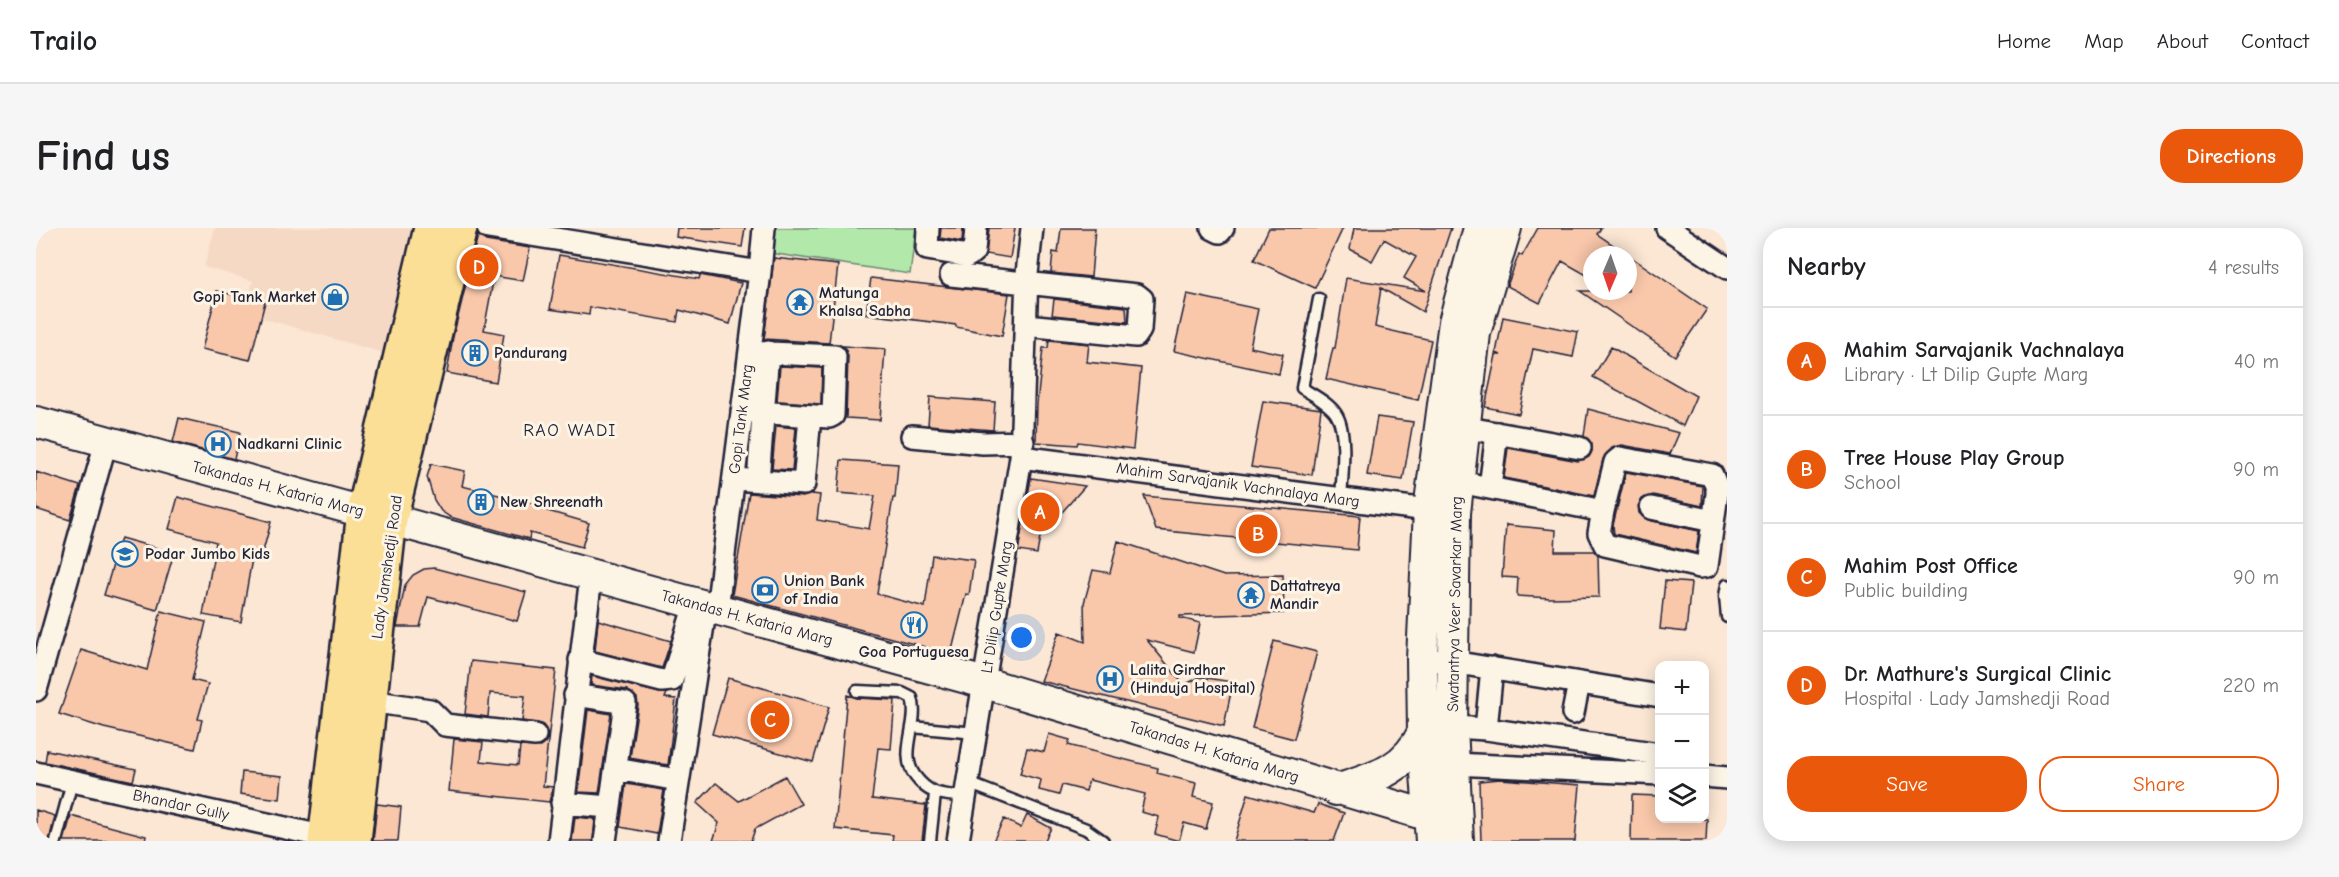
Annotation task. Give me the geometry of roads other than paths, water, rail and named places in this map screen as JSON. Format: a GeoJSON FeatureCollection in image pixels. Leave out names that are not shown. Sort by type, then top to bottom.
{"type":"FeatureCollection","features":[{"type":"Feature","properties":{"kind":"main road","name":"Lady Jamshedji Road"},"geometry":{"type":"LineString","coordinates":[[335,840],[377,516],[431,228]]}},
{"type":"Feature","properties":{"kind":"main road","name":"Lady Jamshedji Road"},"geometry":{"type":"LineString","coordinates":[[335,840],[370,701],[377,516],[460,228]]}},
{"type":"Feature","properties":{"kind":"main road","name":"Swatantrya Veer Savarkar Marg"},"geometry":{"type":"LineString","coordinates":[[1453,426],[1454,322],[1479,228]]}},
{"type":"Feature","properties":{"kind":"main road","name":"Swatantrya Veer Savarkar Marg"},"geometry":{"type":"LineString","coordinates":[[1443,828],[1422,729],[1422,659],[1453,426],[1475,333],[1506,228]]}},
{"type":"Feature","properties":{"kind":"main road","name":"Takandas H. Kataria Marg"},"geometry":{"type":"LineString","coordinates":[[36,422],[591,576],[985,682],[1336,790],[1443,828]]}},
{"type":"Feature","properties":{"kind":"main road","name":"Swatantrya Veer Savarkar Marg"},"geometry":{"type":"LineString","coordinates":[[1442,512],[1452,662],[1454,764],[1443,828]]}},
{"type":"Feature","properties":{"kind":"main road"},"geometry":{"type":"LineString","coordinates":[[1336,790],[1379,776],[1400,764],[1416,748],[1422,729]]}},
{"type":"Feature","properties":{"kind":"street"},"geometry":{"type":"LineString","coordinates":[[488,228],[760,272]]}},
{"type":"Feature","properties":{"kind":"street","name":"Gopi Tank Marg"},"geometry":{"type":"LineString","coordinates":[[706,606],[734,479],[742,411],[759,352],[760,272],[764,228]]}},
{"type":"Feature","properties":{"kind":"street"},"geometry":{"type":"LineString","coordinates":[[928,228],[927,249],[968,256],[974,251],[976,228]]}},
{"type":"Feature","properties":{"kind":"street","name":"Lt Dilip Gupte Marg"},"geometry":{"type":"LineString","coordinates":[[958,841],[1022,449],[1032,326],[1032,228]]}},
{"type":"Feature","properties":{"kind":"street"},"geometry":{"type":"LineString","coordinates":[[1212,228],[1220,232],[1223,228]]}},
{"type":"Feature","properties":{"kind":"street"},"geometry":{"type":"LineString","coordinates":[[1667,228],[1727,268]]}},
{"type":"Feature","properties":{"kind":"street"},"geometry":{"type":"LineString","coordinates":[[951,274],[1137,295],[1142,299],[1140,330],[1137,336],[1032,326]]}},
{"type":"Feature","properties":{"kind":"street"},"geometry":{"type":"LineString","coordinates":[[742,411],[763,413],[832,417],[835,356],[759,352],[763,413],[758,481]]}},
{"type":"Feature","properties":{"kind":"street"},"geometry":{"type":"LineString","coordinates":[[734,479],[804,484],[810,416]]}},
{"type":"Feature","properties":{"kind":"street"},"geometry":{"type":"LineString","coordinates":[[1453,426],[1581,448]]}},
{"type":"Feature","properties":{"kind":"street"},"geometry":{"type":"LineString","coordinates":[[1490,487],[1497,433]]}},
{"type":"Feature","properties":{"kind":"street","name":"Mahim Sarvajanik Vachnalaya Marg"},"geometry":{"type":"LineString","coordinates":[[912,436],[983,443],[1341,499],[1442,512]]}},
{"type":"Feature","properties":{"kind":"street"},"geometry":{"type":"LineString","coordinates":[[36,690],[106,442]]}},
{"type":"Feature","properties":{"kind":"street"},"geometry":{"type":"LineString","coordinates":[[1623,457],[1712,476],[1717,487],[1707,566],[1700,567],[1605,544],[1599,533],[1603,511],[1615,462],[1623,457]]}},
{"type":"Feature","properties":{"kind":"street"},"geometry":{"type":"LineString","coordinates":[[1446,479],[1603,511]]}},
{"type":"Feature","properties":{"kind":"street"},"geometry":{"type":"LineString","coordinates":[[1650,508],[1713,521]]}},
{"type":"Feature","properties":{"kind":"street"},"geometry":{"type":"LineString","coordinates":[[559,841],[591,576]]}},
{"type":"Feature","properties":{"kind":"street"},"geometry":{"type":"LineString","coordinates":[[580,660],[668,682],[672,680],[706,606]]}},
{"type":"Feature","properties":{"kind":"street"},"geometry":{"type":"LineString","coordinates":[[669,841],[706,606]]}},
{"type":"Feature","properties":{"kind":"street"},"geometry":{"type":"LineString","coordinates":[[1422,659],[1492,668],[1655,695]]}},
{"type":"Feature","properties":{"kind":"street"},"geometry":{"type":"LineString","coordinates":[[1486,729],[1492,668]]}},
{"type":"Feature","properties":{"kind":"street"},"geometry":{"type":"LineString","coordinates":[[605,841],[630,672]]}},
{"type":"Feature","properties":{"kind":"street"},"geometry":{"type":"LineString","coordinates":[[1573,713],[1579,683]]}},
{"type":"Feature","properties":{"kind":"street"},"geometry":{"type":"LineString","coordinates":[[575,695],[625,703]]}},
{"type":"Feature","properties":{"kind":"street"},"geometry":{"type":"LineString","coordinates":[[370,701],[430,710],[445,725],[535,735]]}},
{"type":"Feature","properties":{"kind":"street"},"geometry":{"type":"LineString","coordinates":[[1422,729],[1452,727],[1486,729],[1655,753]]}},
{"type":"Feature","properties":{"kind":"street"},"geometry":{"type":"LineString","coordinates":[[1454,764],[1655,774]]}},
{"type":"Feature","properties":{"kind":"street"},"geometry":{"type":"LineString","coordinates":[[616,769],[667,778]]}},
{"type":"Feature","properties":{"kind":"street","name":"Bhandar Gully"},"geometry":{"type":"LineString","coordinates":[[36,773],[335,840]]}},
{"type":"Feature","properties":{"kind":"street"},"geometry":{"type":"LineString","coordinates":[[1709,776],[1727,778]]}},
{"type":"Feature","properties":{"kind":"street"},"geometry":{"type":"LineString","coordinates":[[562,803],[609,807]]}},
{"type":"Feature","properties":{"kind":"lane"},"geometry":{"type":"LineString","coordinates":[[1319,299],[1302,388],[1322,400],[1336,413],[1342,429],[1341,499]]}},
{"type":"Feature","properties":{"kind":"lane"},"geometry":{"type":"LineString","coordinates":[[1727,585],[1725,596],[1727,617]]}},
{"type":"Feature","properties":{"kind":"lane"},"geometry":{"type":"LineString","coordinates":[[857,691],[908,694],[912,698],[914,703],[909,766],[927,790],[935,794],[966,790],[1086,830],[1104,841]]}},
{"type":"Feature","properties":{"kind":"lane"},"geometry":{"type":"LineString","coordinates":[[912,727],[976,734]]}},
{"type":"Feature","properties":{"kind":"lane"},"geometry":{"type":"LineString","coordinates":[[56,841],[72,782]]}},
{"type":"Feature","properties":{"kind":"lane"},"geometry":{"type":"LineString","coordinates":[[930,841],[935,794]]}},
{"type":"Feature","properties":{"kind":"place","name":"Dr. Mathure's Surgical Clinic"},"geometry":{"type":"Point","coordinates":[479,267]}},
{"type":"Feature","properties":{"kind":"place","name":"Gopi Tank Market"},"geometry":{"type":"Point","coordinates":[335,297]}},
{"type":"Feature","properties":{"kind":"place","name":"Matunga Khalsa Sabha"},"geometry":{"type":"Point","coordinates":[800,302]}},
{"type":"Feature","properties":{"kind":"place","name":"Pandurang"},"geometry":{"type":"Point","coordinates":[475,353]}},
{"type":"Feature","properties":{"kind":"place","name":"Nadkarni Clinic"},"geometry":{"type":"Point","coordinates":[218,444]}},
{"type":"Feature","properties":{"kind":"place","name":"New Shreenath"},"geometry":{"type":"Point","coordinates":[481,502]}},
{"type":"Feature","properties":{"kind":"place","name":"Mahim Sarvajanik Vachnalaya"},"geometry":{"type":"Point","coordinates":[1040,512]}},
{"type":"Feature","properties":{"kind":"place","name":"Tree House Play Group"},"geometry":{"type":"Point","coordinates":[1258,534]}},
{"type":"Feature","properties":{"kind":"place","name":"Podar Jumbo Kids"},"geometry":{"type":"Point","coordinates":[125,554]}},
{"type":"Feature","properties":{"kind":"place","name":"Union Bank of India"},"geometry":{"type":"Point","coordinates":[765,590]}},
{"type":"Feature","properties":{"kind":"place","name":"Dattatreya Mandir"},"geometry":{"type":"Point","coordinates":[1251,595]}},
{"type":"Feature","properties":{"kind":"place","name":"Goa Portuguesa"},"geometry":{"type":"Point","coordinates":[914,625]}},
{"type":"Feature","properties":{"kind":"place","name":"Lalita Girdhar (Hinduja Hospital)"},"geometry":{"type":"Point","coordinates":[1110,679]}},
{"type":"Feature","properties":{"kind":"place","name":"Mahim Post Office"},"geometry":{"type":"Point","coordinates":[770,720]}},
{"type":"Feature","properties":{"kind":"district","name":"RAO WADI"},"geometry":{"type":"Point","coordinates":[570,430]}}]}
